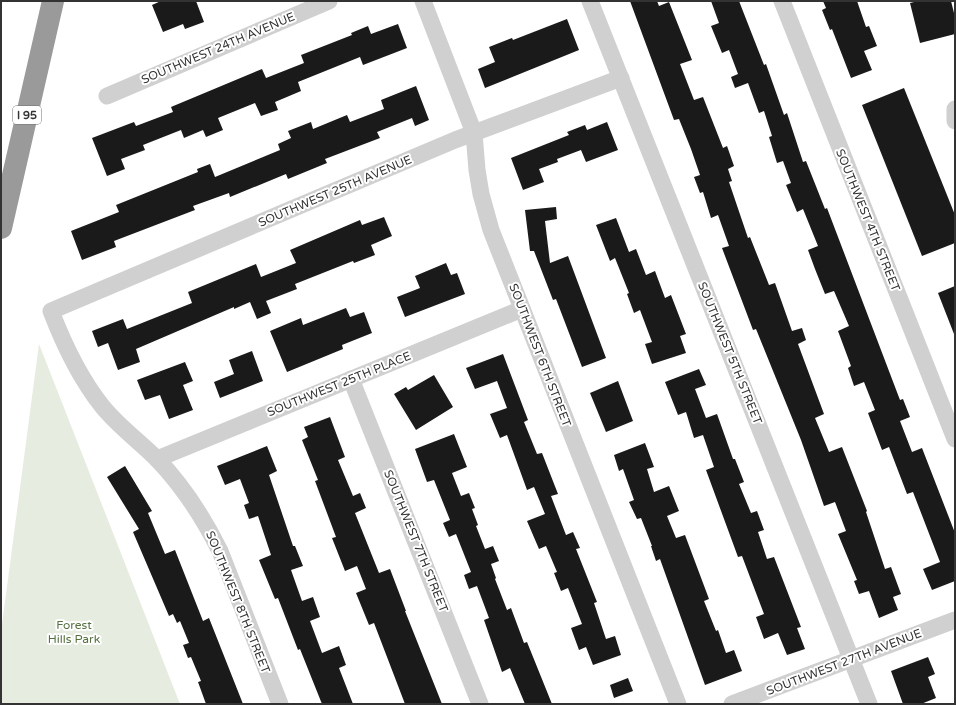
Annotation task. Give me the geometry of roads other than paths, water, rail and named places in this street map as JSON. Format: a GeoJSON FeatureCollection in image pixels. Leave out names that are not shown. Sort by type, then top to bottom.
{"type":"FeatureCollection","features":[{"type":"Feature","properties":{"kind":"highway","name":"I 95"},"geometry":{"type":"LineString","coordinates":[[1,228],[53,1]]}},
{"type":"Feature","properties":{"kind":"street","name":"SOUTHWEST 24TH AVENUE"},"geometry":{"type":"LineString","coordinates":[[107,96],[329,1]]}},
{"type":"Feature","properties":{"kind":"street","name":"SOUTHWEST 6TH STREET"},"geometry":{"type":"LineString","coordinates":[[423,1],[474,133],[477,170],[481,194],[491,230],[678,704]]}},
{"type":"Feature","properties":{"kind":"street","name":"SOUTHWEST 5TH STREET"},"geometry":{"type":"LineString","coordinates":[[590,1],[869,704]]}},
{"type":"Feature","properties":{"kind":"street","name":"SOUTHWEST 4TH STREET"},"geometry":{"type":"LineString","coordinates":[[782,1],[955,439]]}},
{"type":"Feature","properties":{"kind":"street","name":"SOUTHWEST 25TH AVENUE"},"geometry":{"type":"LineString","coordinates":[[51,311],[474,133],[621,78]]}},
{"type":"Feature","properties":{"kind":"street","name":"SOUTHWEST 25TH PLACE"},"geometry":{"type":"LineString","coordinates":[[157,459],[522,309]]}},
{"type":"Feature","properties":{"kind":"street","name":"SOUTHWEST 8TH STREET"},"geometry":{"type":"LineString","coordinates":[[51,311],[66,350],[83,379],[103,406],[118,423],[157,459],[176,480],[198,509],[220,551],[280,704]]}},
{"type":"Feature","properties":{"kind":"street","name":"SOUTHWEST 7TH STREET"},"geometry":{"type":"LineString","coordinates":[[351,379],[480,704]]}},
{"type":"Feature","properties":{"kind":"street","name":"SOUTHWEST 27TH AVENUE"},"geometry":{"type":"LineString","coordinates":[[732,704],[955,620]]}},
{"type":"Feature","properties":{"kind":"park label","name":"Forest Hills Park"},"geometry":{"type":"Point","coordinates":[74,632]}}]}
